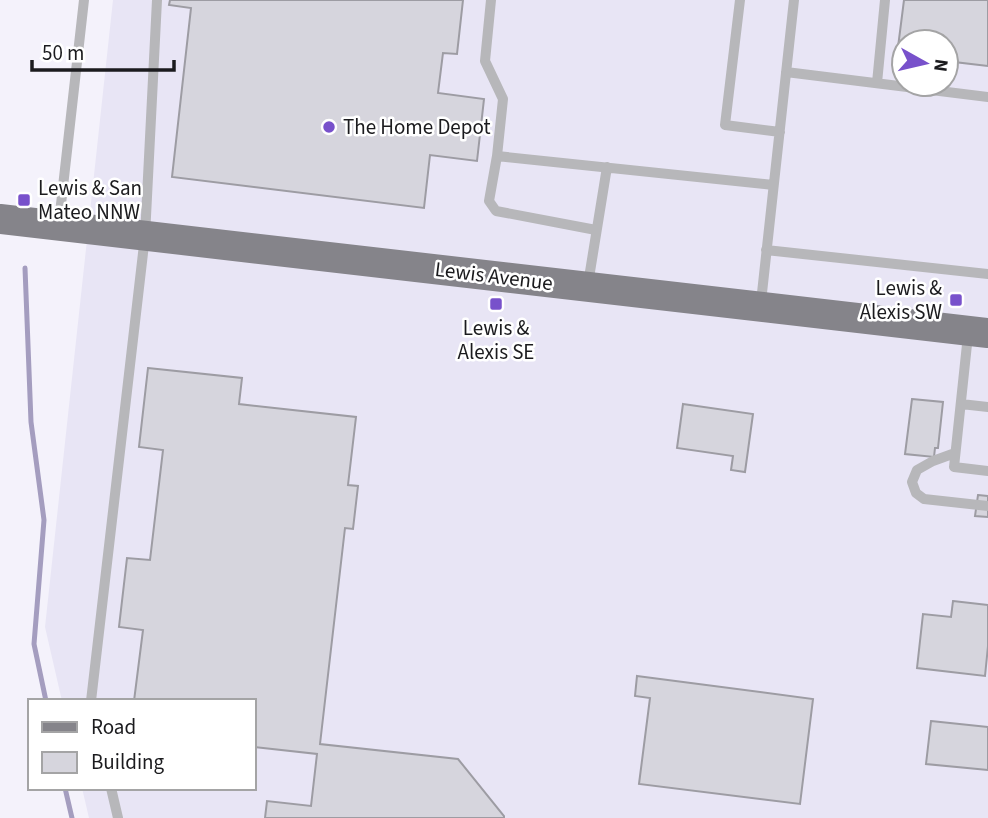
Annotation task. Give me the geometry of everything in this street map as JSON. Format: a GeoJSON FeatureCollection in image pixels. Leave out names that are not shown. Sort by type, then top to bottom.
{"type":"FeatureCollection","features":[{"type":"Feature","properties":{"kind":"main road","name":"Lewis Avenue"},"geometry":{"type":"LineString","coordinates":[[0,219],[978,332]]}},
{"type":"Feature","properties":{"kind":"lane"},"geometry":{"type":"LineString","coordinates":[[59,226],[83,0]]}},
{"type":"Feature","properties":{"kind":"lane"},"geometry":{"type":"LineString","coordinates":[[91,699],[145,236],[157,0]]}},
{"type":"Feature","properties":{"kind":"lane"},"geometry":{"type":"LineString","coordinates":[[491,0],[485,61],[503,99],[489,201],[496,211],[596,230]]}},
{"type":"Feature","properties":{"kind":"lane"},"geometry":{"type":"LineString","coordinates":[[740,0],[724,125],[780,132]]}},
{"type":"Feature","properties":{"kind":"lane"},"geometry":{"type":"LineString","coordinates":[[760,307],[794,0]]}},
{"type":"Feature","properties":{"kind":"lane"},"geometry":{"type":"LineString","coordinates":[[877,83],[885,0]]}},
{"type":"Feature","properties":{"kind":"lane"},"geometry":{"type":"LineString","coordinates":[[786,72],[988,97]]}},
{"type":"Feature","properties":{"kind":"lane"},"geometry":{"type":"LineString","coordinates":[[497,156],[774,185]]}},
{"type":"Feature","properties":{"kind":"lane"},"geometry":{"type":"LineString","coordinates":[[587,287],[607,167]]}},
{"type":"Feature","properties":{"kind":"lane"},"geometry":{"type":"LineString","coordinates":[[766,250],[988,274]]}},
{"type":"Feature","properties":{"kind":"lane"},"geometry":{"type":"LineString","coordinates":[[978,332],[961,404],[954,467],[988,471]]}},
{"type":"Feature","properties":{"kind":"lane"},"geometry":{"type":"LineString","coordinates":[[961,404],[988,407]]}},
{"type":"Feature","properties":{"kind":"lane"},"geometry":{"type":"LineString","coordinates":[[955,453],[917,470],[912,482],[916,493],[924,499],[988,506]]}},
{"type":"Feature","properties":{"kind":"lane"},"geometry":{"type":"LineString","coordinates":[[111,790],[117,818]]}},
{"type":"Feature","properties":{"kind":"shaded area"},"geometry":{"type":"Polygon","coordinates":[[[113,0],[988,0],[988,818],[89,818],[82,790],[256,790],[256,699],[62,699],[45,627],[113,0]]]}},
{"type":"Feature","properties":{"kind":"building","name":"The Home Depot"},"geometry":{"type":"Polygon","coordinates":[[[170,0],[463,0],[457,54],[443,53],[438,93],[484,99],[477,161],[430,155],[424,208],[172,177],[191,8],[169,5],[170,0]]]}},
{"type":"Feature","properties":{"kind":"building"},"geometry":{"type":"Polygon","coordinates":[[[904,0],[988,0],[988,66],[960,63],[960,28],[900,28],[904,0]]]}},
{"type":"Feature","properties":{"kind":"building"},"geometry":{"type":"Polygon","coordinates":[[[148,368],[242,378],[239,404],[356,417],[348,485],[358,486],[353,529],[345,528],[320,744],[458,759],[504,818],[265,818],[267,801],[311,806],[317,754],[256,747],[256,699],[134,699],[143,630],[119,627],[127,558],[150,560],[163,450],[139,447],[148,368]]]}},
{"type":"Feature","properties":{"kind":"building"},"geometry":{"type":"Polygon","coordinates":[[[912,399],[943,402],[938,448],[935,448],[934,457],[905,454],[912,399]]]}},
{"type":"Feature","properties":{"kind":"building"},"geometry":{"type":"Polygon","coordinates":[[[683,404],[753,414],[745,472],[731,470],[733,456],[677,448],[683,404]]]}},
{"type":"Feature","properties":{"kind":"building"},"geometry":{"type":"Polygon","coordinates":[[[978,495],[988,496],[988,517],[975,516],[978,495]]]}},
{"type":"Feature","properties":{"kind":"building"},"geometry":{"type":"Polygon","coordinates":[[[953,601],[988,605],[985,676],[917,668],[923,614],[951,617],[953,601]]]}},
{"type":"Feature","properties":{"kind":"building"},"geometry":{"type":"Polygon","coordinates":[[[637,676],[813,699],[800,804],[639,784],[650,698],[635,696],[637,676]]]}},
{"type":"Feature","properties":{"kind":"building"},"geometry":{"type":"Polygon","coordinates":[[[931,721],[988,727],[988,770],[926,764],[931,721]]]}},
{"type":"Feature","properties":{"kind":"waterway"},"geometry":{"type":"LineString","coordinates":[[25,268],[31,422],[44,520],[34,644],[46,699]]}},
{"type":"Feature","properties":{"kind":"waterway"},"geometry":{"type":"LineString","coordinates":[[65,790],[72,818]]}},
{"type":"Feature","properties":{"kind":"place","name":"The Home Depot"},"geometry":{"type":"Point","coordinates":[329,127]}},
{"type":"Feature","properties":{"kind":"place","name":"Lewis & San Mateo NNW"},"geometry":{"type":"Point","coordinates":[24,200]}},
{"type":"Feature","properties":{"kind":"place","name":"Lewis & Alexis SW"},"geometry":{"type":"Point","coordinates":[956,300]}},
{"type":"Feature","properties":{"kind":"place","name":"Lewis & Alexis SE"},"geometry":{"type":"Point","coordinates":[496,304]}}]}
